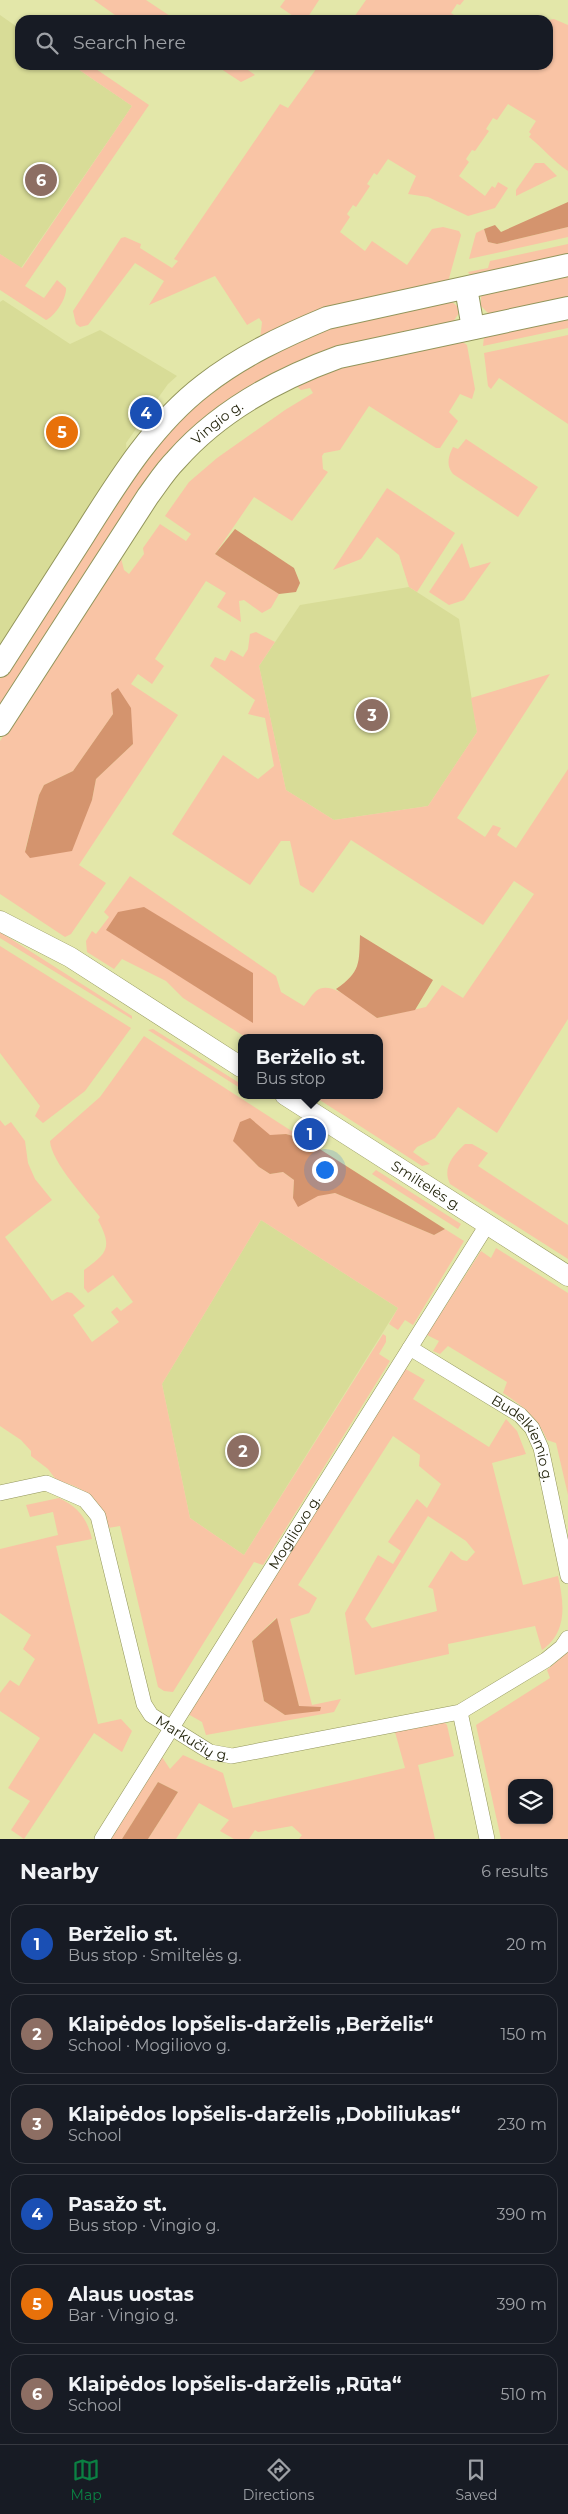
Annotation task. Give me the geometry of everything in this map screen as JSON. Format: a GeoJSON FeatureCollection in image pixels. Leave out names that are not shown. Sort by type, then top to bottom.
{"type":"FeatureCollection","features":[{"type":"Feature","properties":{"kind":"main road"},"geometry":{"type":"LineString","coordinates":[[0,666],[120,479],[175,410],[203,385],[258,350],[327,318],[568,265]]}},
{"type":"Feature","properties":{"kind":"main road"},"geometry":{"type":"LineString","coordinates":[[466,288],[473,328]]}},
{"type":"Feature","properties":{"kind":"main road","name":"Vingio g."},"geometry":{"type":"LineString","coordinates":[[0,725],[148,496],[175,460],[205,431],[250,397],[307,369],[370,348],[568,308]]}},
{"type":"Feature","properties":{"kind":"street"},"geometry":{"type":"LineString","coordinates":[[0,905],[70,958]]}},
{"type":"Feature","properties":{"kind":"street"},"geometry":{"type":"LineString","coordinates":[[0,920],[70,958],[238,1065]]}},
{"type":"Feature","properties":{"kind":"street","name":"Smiltelės g."},"geometry":{"type":"LineString","coordinates":[[291,1099],[568,1276]]}},
{"type":"Feature","properties":{"kind":"street","name":"Mogiliovo g."},"geometry":{"type":"LineString","coordinates":[[102,1839],[487,1225]]}},
{"type":"Feature","properties":{"kind":"street","name":"Budelkiemio g."},"geometry":{"type":"LineString","coordinates":[[410,1348],[520,1415],[532,1428],[541,1448],[568,1576]]}},
{"type":"Feature","properties":{"kind":"street","name":"Markučių g."},"geometry":{"type":"LineString","coordinates":[[0,1493],[46,1483],[85,1500],[98,1516],[144,1704],[150,1716],[210,1752],[232,1756],[460,1712]]}},
{"type":"Feature","properties":{"kind":"street"},"geometry":{"type":"LineString","coordinates":[[487,1839],[460,1712],[546,1660],[562,1647],[568,1638]]}},
{"type":"Feature","properties":{"kind":"shaded area"},"geometry":{"type":"Polygon","coordinates":[[[94,0],[146,0],[168,15],[115,15],[94,0]]]}},
{"type":"Feature","properties":{"kind":"shaded area"},"geometry":{"type":"Polygon","coordinates":[[[285,0],[319,0],[309,15],[292,15],[280,7],[285,0]]]}},
{"type":"Feature","properties":{"kind":"shaded area"},"geometry":{"type":"Polygon","coordinates":[[[366,0],[464,0],[460,5],[457,4],[451,13],[454,15],[356,15],[366,0]]]}},
{"type":"Feature","properties":{"kind":"shaded area"},"geometry":{"type":"Polygon","coordinates":[[[0,15],[15,26],[15,70],[79,70],[132,106],[21,268],[0,254],[0,15]]]}},
{"type":"Feature","properties":{"kind":"shaded area"},"geometry":{"type":"Polygon","coordinates":[[[553,19],[568,25],[568,171],[529,137],[531,134],[529,132],[536,121],[508,104],[497,120],[493,118],[486,129],[489,131],[475,151],[472,150],[466,159],[469,162],[459,176],[485,196],[492,186],[495,188],[498,182],[508,188],[495,208],[468,216],[428,197],[408,194],[416,176],[388,159],[377,175],[374,173],[367,184],[370,186],[356,207],[353,205],[347,214],[350,217],[340,232],[365,251],[372,241],[407,265],[432,229],[443,227],[459,231],[461,235],[448,282],[260,340],[262,322],[259,318],[247,325],[215,276],[149,305],[164,281],[135,263],[88,325],[80,327],[76,324],[73,311],[121,238],[125,237],[141,244],[140,248],[172,268],[178,261],[174,259],[280,104],[288,108],[315,70],[553,70],[553,19]]]}},
{"type":"Feature","properties":{"kind":"shaded area"},"geometry":{"type":"Polygon","coordinates":[[[79,70],[97,70],[149,105],[25,286],[44,298],[57,280],[66,288],[65,297],[60,306],[46,320],[0,290],[0,254],[22,268],[132,106],[79,70]]]}},
{"type":"Feature","properties":{"kind":"shaded area"},"geometry":{"type":"Polygon","coordinates":[[[223,70],[248,70],[255,75],[241,82],[223,70]]]}},
{"type":"Feature","properties":{"kind":"shaded area"},"geometry":{"type":"Polygon","coordinates":[[[535,163],[544,163],[557,176],[516,196],[516,190],[535,163]]]}},
{"type":"Feature","properties":{"kind":"shaded area"},"geometry":{"type":"Polygon","coordinates":[[[568,202],[568,227],[497,244],[488,242],[484,229],[495,225],[501,232],[568,202]]]}},
{"type":"Feature","properties":{"kind":"shaded area"},"geometry":{"type":"Polygon","coordinates":[[[568,227],[568,237],[469,259],[476,233],[484,229],[488,242],[497,244],[568,227]]]}},
{"type":"Feature","properties":{"kind":"shaded area"},"geometry":{"type":"Polygon","coordinates":[[[568,244],[568,256],[471,276],[468,272],[488,268],[490,261],[568,244]]]}},
{"type":"Feature","properties":{"kind":"shaded area"},"geometry":{"type":"Polygon","coordinates":[[[568,274],[568,299],[490,315],[481,306],[481,297],[485,292],[568,274]]]}},
{"type":"Feature","properties":{"kind":"shaded area"},"geometry":{"type":"Polygon","coordinates":[[[3,300],[70,344],[100,330],[177,376],[168,384],[126,443],[127,456],[0,645],[0,302],[3,300]]]}},
{"type":"Feature","properties":{"kind":"shaded area"},"geometry":{"type":"Polygon","coordinates":[[[451,301],[457,306],[459,313],[453,322],[223,405],[0,712],[0,679],[143,459],[211,389],[307,334],[451,301]]]}},
{"type":"Feature","properties":{"kind":"shaded area"},"geometry":{"type":"Polygon","coordinates":[[[568,316],[568,328],[483,346],[484,337],[568,316]]]}},
{"type":"Feature","properties":{"kind":"shaded area"},"geometry":{"type":"Polygon","coordinates":[[[568,335],[568,424],[499,378],[491,389],[488,386],[484,353],[568,335]]]}},
{"type":"Feature","properties":{"kind":"shaded area"},"geometry":{"type":"Polygon","coordinates":[[[458,339],[467,345],[475,389],[472,399],[460,394],[449,412],[458,421],[440,448],[436,448],[369,406],[340,450],[324,453],[322,456],[323,469],[328,472],[292,521],[254,497],[215,554],[279,594],[271,608],[262,613],[244,600],[239,601],[241,622],[217,607],[226,593],[206,581],[155,659],[164,666],[152,684],[138,674],[131,684],[178,715],[79,865],[106,883],[71,934],[65,937],[0,894],[0,741],[120,554],[124,570],[129,574],[144,554],[143,548],[160,524],[186,541],[191,534],[165,516],[189,482],[217,458],[285,410],[313,393],[310,388],[301,390],[293,383],[317,374],[458,339]],[[111,693],[113,714],[73,771],[44,785],[39,795],[25,851],[92,800],[96,779],[133,744],[111,693]]]}},
{"type":"Feature","properties":{"kind":"shaded area"},"geometry":{"type":"Polygon","coordinates":[[[466,439],[538,487],[518,517],[451,471],[448,461],[453,447],[458,449],[466,439]]]}},
{"type":"Feature","properties":{"kind":"shaded area"},"geometry":{"type":"Polygon","coordinates":[[[387,488],[455,533],[417,592],[409,587],[399,555],[377,537],[361,559],[333,570],[387,488]]]}},
{"type":"Feature","properties":{"kind":"shaded area"},"geometry":{"type":"Polygon","coordinates":[[[235,529],[294,568],[300,583],[296,592],[279,594],[215,554],[235,529]]]}},
{"type":"Feature","properties":{"kind":"shaded area"},"geometry":{"type":"Polygon","coordinates":[[[462,543],[470,568],[491,562],[464,600],[449,605],[429,592],[462,543]]]}},
{"type":"Feature","properties":{"kind":"shaded area"},"geometry":{"type":"Polygon","coordinates":[[[409,587],[459,619],[477,732],[428,806],[334,820],[286,790],[259,666],[300,605],[409,587]]]}},
{"type":"Feature","properties":{"kind":"shaded area"},"geometry":{"type":"Polygon","coordinates":[[[256,632],[275,642],[259,666],[286,790],[334,820],[428,806],[477,732],[471,698],[550,674],[457,818],[485,837],[493,825],[501,828],[497,835],[516,848],[568,769],[568,1019],[497,1133],[458,1107],[435,1138],[417,1147],[413,1152],[430,1164],[422,1166],[318,1099],[383,1099],[383,1034],[241,1034],[183,998],[166,981],[122,959],[114,969],[87,952],[86,941],[92,931],[96,934],[109,917],[104,912],[130,876],[276,976],[281,992],[304,1006],[316,991],[330,988],[348,996],[377,1018],[426,1007],[442,985],[463,998],[534,894],[514,881],[483,925],[351,840],[313,893],[300,885],[290,841],[281,841],[250,885],[172,834],[223,755],[258,779],[274,766],[265,718],[248,714],[255,700],[210,666],[215,657],[225,661],[231,650],[243,657],[248,649],[250,634],[256,632]]]}},
{"type":"Feature","properties":{"kind":"shaded area"},"geometry":{"type":"Polygon","coordinates":[[[118,688],[131,708],[133,744],[96,779],[92,800],[72,851],[30,858],[25,852],[39,795],[44,785],[73,771],[113,714],[111,693],[118,688]]]}},
{"type":"Feature","properties":{"kind":"shaded area"},"geometry":{"type":"Polygon","coordinates":[[[144,907],[253,973],[253,1023],[106,930],[118,912],[144,907]]]}},
{"type":"Feature","properties":{"kind":"shaded area"},"geometry":{"type":"Polygon","coordinates":[[[0,932],[132,1016],[132,1019],[0,938],[0,932]]]}},
{"type":"Feature","properties":{"kind":"shaded area"},"geometry":{"type":"Polygon","coordinates":[[[360,935],[433,980],[415,1010],[377,1018],[336,989],[350,977],[357,966],[360,935]]]}},
{"type":"Feature","properties":{"kind":"shaded area"},"geometry":{"type":"Polygon","coordinates":[[[0,946],[131,1028],[85,1091],[43,1123],[35,1116],[40,1106],[0,1053],[0,946]]]}},
{"type":"Feature","properties":{"kind":"shaded area"},"geometry":{"type":"Polygon","coordinates":[[[153,1029],[238,1082],[238,1087],[148,1030],[153,1029]]]}},
{"type":"Feature","properties":{"kind":"shaded area"},"geometry":{"type":"Polygon","coordinates":[[[144,1036],[238,1097],[238,1099],[242,1099],[304,1139],[286,1134],[234,1141],[259,1167],[270,1174],[283,1172],[294,1180],[293,1198],[335,1193],[434,1235],[445,1229],[464,1241],[413,1325],[405,1320],[398,1330],[389,1324],[398,1308],[261,1220],[162,1384],[190,1518],[244,1555],[383,1334],[386,1336],[386,1342],[379,1354],[390,1361],[263,1565],[254,1562],[173,1692],[164,1691],[158,1687],[120,1526],[108,1528],[100,1510],[90,1496],[76,1487],[57,1481],[48,1469],[31,1456],[31,1451],[21,1440],[0,1426],[0,1120],[5,1126],[11,1122],[25,1141],[28,1163],[35,1179],[52,1200],[5,1237],[52,1301],[67,1292],[72,1293],[85,1306],[73,1315],[92,1342],[119,1322],[111,1312],[117,1307],[121,1311],[133,1302],[113,1275],[88,1293],[84,1288],[84,1270],[102,1254],[106,1244],[105,1237],[98,1220],[100,1217],[63,1170],[56,1159],[50,1141],[100,1097],[144,1036]]]}},
{"type":"Feature","properties":{"kind":"shaded area"},"geometry":{"type":"Polygon","coordinates":[[[250,1118],[270,1135],[286,1134],[304,1139],[445,1229],[434,1235],[335,1193],[318,1196],[298,1207],[293,1198],[294,1180],[283,1172],[270,1174],[259,1167],[233,1141],[240,1122],[250,1118]]]}},
{"type":"Feature","properties":{"kind":"shaded area"},"geometry":{"type":"Polygon","coordinates":[[[465,1144],[472,1144],[488,1153],[478,1166],[568,1225],[568,1259],[450,1184],[447,1173],[448,1167],[453,1157],[465,1144]]]}},
{"type":"Feature","properties":{"kind":"shaded area"},"geometry":{"type":"Polygon","coordinates":[[[376,1170],[461,1224],[458,1229],[372,1174],[376,1170]]]}},
{"type":"Feature","properties":{"kind":"shaded area"},"geometry":{"type":"Polygon","coordinates":[[[261,1220],[398,1308],[244,1555],[190,1518],[162,1384],[261,1220]]]}},
{"type":"Feature","properties":{"kind":"shaded area"},"geometry":{"type":"Polygon","coordinates":[[[496,1248],[568,1293],[568,1495],[556,1443],[547,1440],[539,1425],[529,1413],[503,1393],[507,1382],[448,1346],[440,1354],[433,1351],[439,1341],[427,1335],[481,1251],[491,1258],[496,1248]]]}},
{"type":"Feature","properties":{"kind":"shaded area"},"geometry":{"type":"Polygon","coordinates":[[[404,1368],[425,1380],[413,1399],[489,1447],[506,1419],[517,1431],[526,1454],[492,1463],[523,1585],[558,1576],[562,1596],[560,1626],[550,1643],[542,1650],[535,1626],[448,1644],[449,1654],[355,1675],[345,1613],[378,1555],[393,1564],[401,1551],[388,1542],[417,1499],[427,1508],[441,1484],[419,1466],[420,1455],[393,1436],[298,1585],[317,1598],[309,1613],[290,1619],[312,1705],[341,1699],[334,1712],[206,1735],[202,1722],[188,1714],[404,1368]],[[428,1516],[365,1619],[372,1628],[437,1611],[433,1589],[428,1587],[451,1551],[462,1560],[467,1561],[475,1552],[466,1541],[428,1516]],[[276,1618],[252,1641],[264,1701],[285,1715],[299,1706],[276,1618]]]}},
{"type":"Feature","properties":{"kind":"shaded area"},"geometry":{"type":"Polygon","coordinates":[[[59,1498],[81,1514],[92,1539],[56,1546],[98,1724],[121,1719],[132,1731],[122,1752],[94,1733],[24,1839],[11,1830],[30,1801],[8,1788],[40,1738],[0,1711],[0,1693],[10,1680],[19,1686],[35,1659],[23,1649],[31,1635],[0,1613],[0,1549],[58,1535],[53,1512],[30,1517],[26,1505],[59,1498]]]}},
{"type":"Feature","properties":{"kind":"shaded area"},"geometry":{"type":"Polygon","coordinates":[[[277,1618],[299,1706],[321,1707],[320,1711],[285,1715],[264,1701],[252,1641],[277,1618]]]}},
{"type":"Feature","properties":{"kind":"shaded area"},"geometry":{"type":"Polygon","coordinates":[[[568,1652],[568,1839],[501,1839],[476,1725],[550,1678],[547,1670],[568,1652]]]}},
{"type":"Feature","properties":{"kind":"shaded area"},"geometry":{"type":"Polygon","coordinates":[[[443,1721],[447,1725],[454,1756],[418,1765],[435,1839],[299,1839],[302,1835],[292,1826],[258,1832],[255,1830],[249,1839],[234,1839],[220,1831],[229,1820],[199,1803],[176,1839],[148,1839],[178,1792],[158,1782],[122,1839],[109,1839],[162,1757],[170,1769],[183,1755],[223,1773],[233,1808],[405,1768],[395,1732],[443,1721]]]}},
{"type":"Feature","properties":{"kind":"shaded area"},"geometry":{"type":"Polygon","coordinates":[[[158,1782],[178,1792],[148,1839],[122,1839],[158,1782]]]}},
{"type":"Feature","properties":{"kind":"place","name":"Klaipėdos lopšelis-darželis „Rūta“"},"geometry":{"type":"Point","coordinates":[41,180]}},
{"type":"Feature","properties":{"kind":"place","name":"Pasažo st."},"geometry":{"type":"Point","coordinates":[146,413]}},
{"type":"Feature","properties":{"kind":"place","name":"Alaus uostas"},"geometry":{"type":"Point","coordinates":[62,432]}},
{"type":"Feature","properties":{"kind":"place","name":"Klaipėdos lopšelis-darželis „Dobiliukas“"},"geometry":{"type":"Point","coordinates":[372,715]}},
{"type":"Feature","properties":{"kind":"place","name":"Berželio st."},"geometry":{"type":"Point","coordinates":[310,1134]}},
{"type":"Feature","properties":{"kind":"place","name":"Klaipėdos lopšelis-darželis „Berželis“"},"geometry":{"type":"Point","coordinates":[243,1451]}}]}
